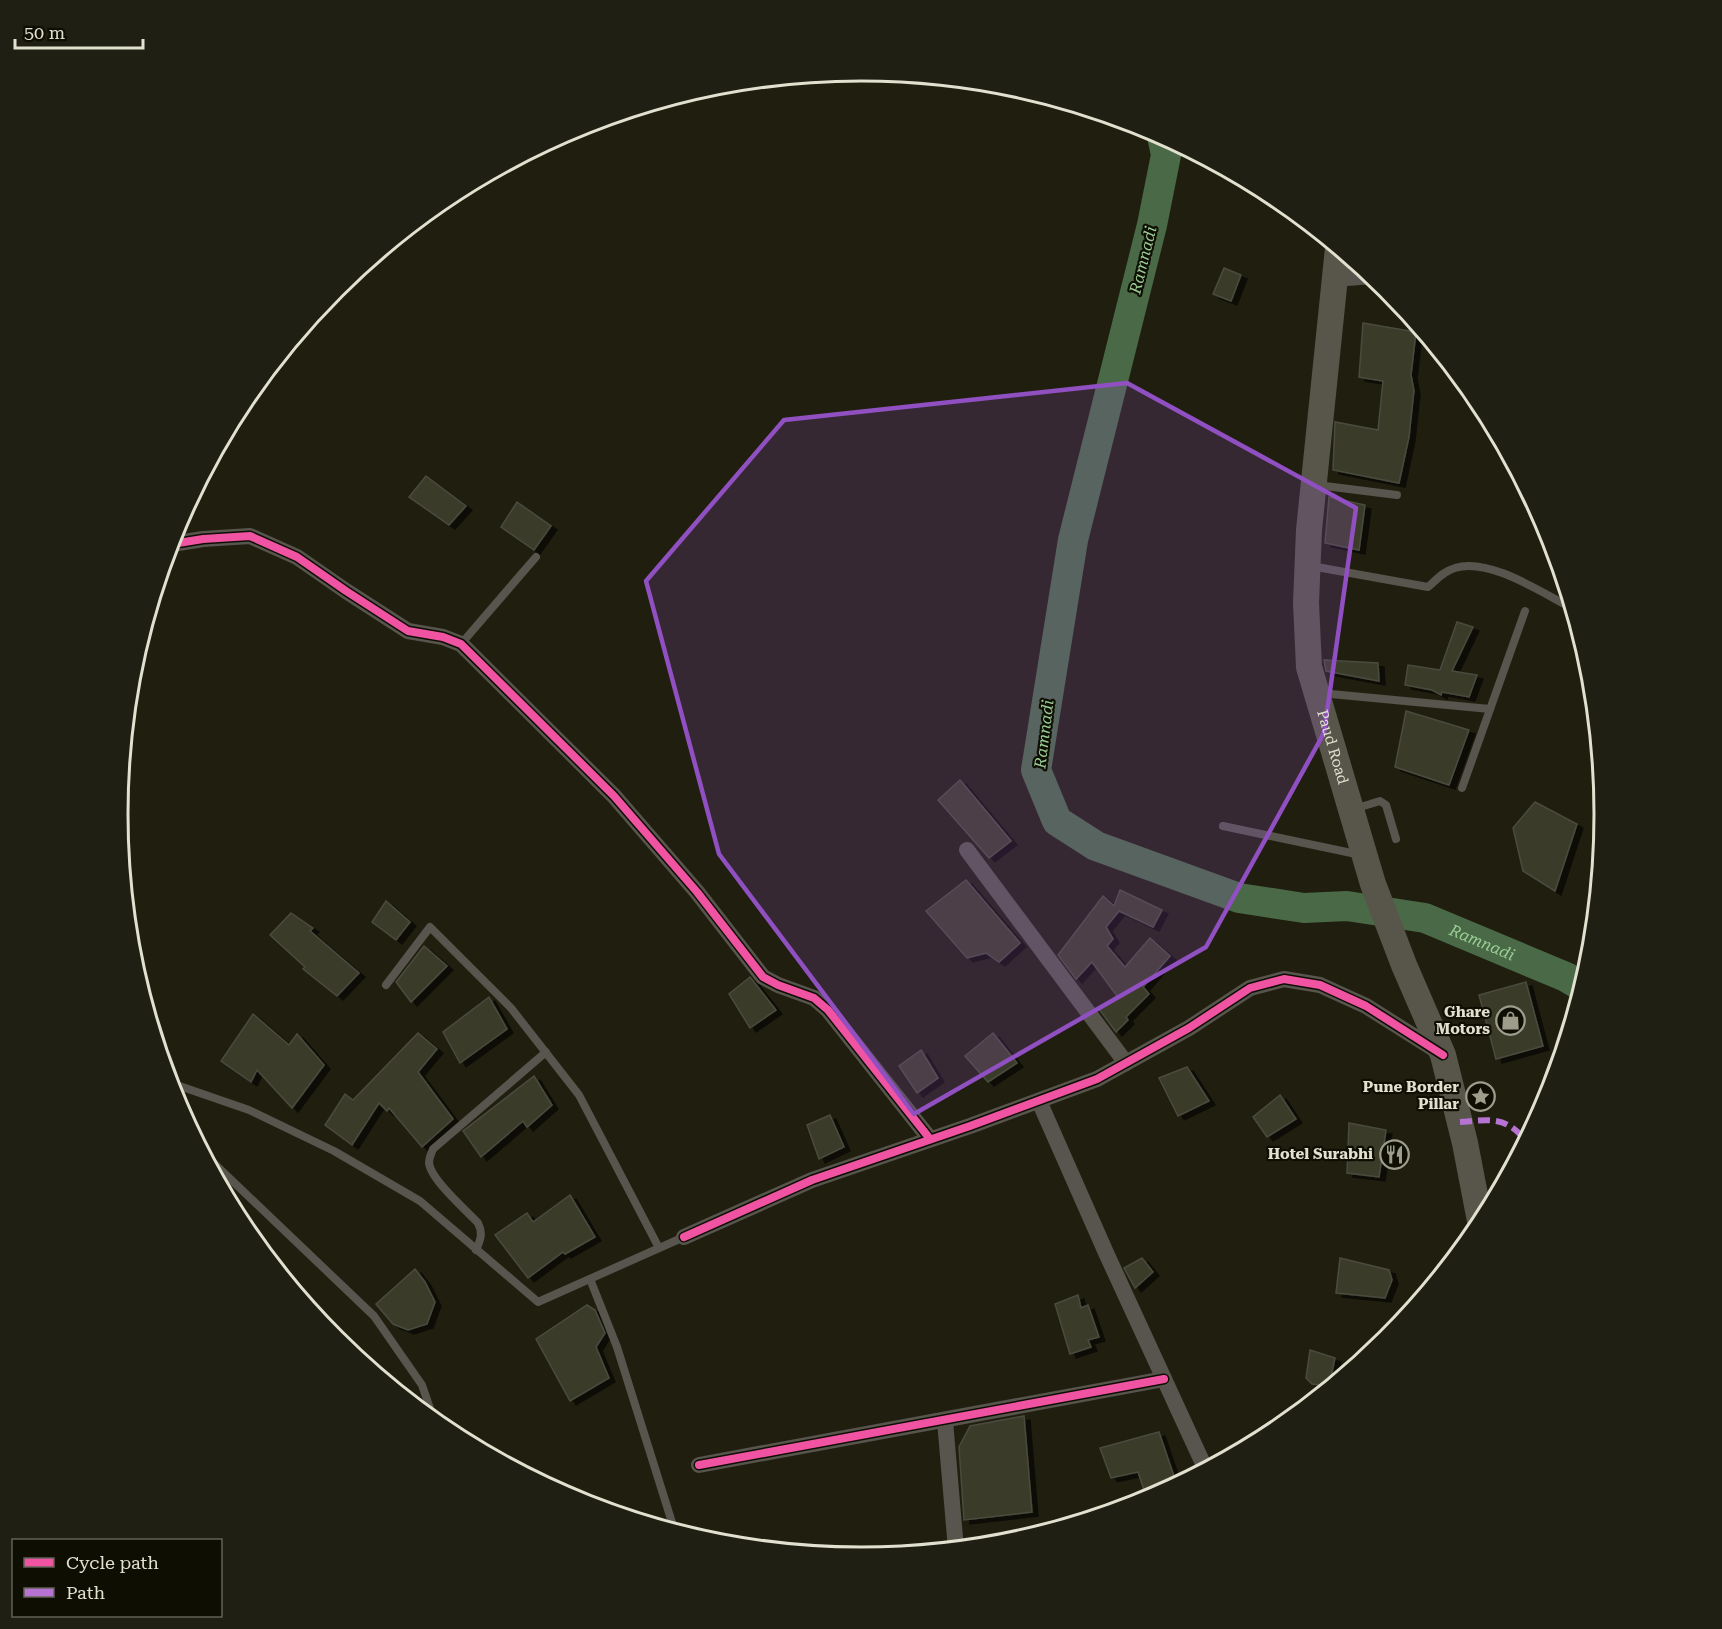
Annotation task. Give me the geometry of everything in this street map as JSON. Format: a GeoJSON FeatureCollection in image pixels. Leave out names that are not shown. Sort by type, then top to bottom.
{"type":"FeatureCollection","features":[{"type":"Feature","properties":{"kind":"main road","name":"Paud Road"},"geometry":{"type":"LineString","coordinates":[[1339,259],[1313,485],[1307,565],[1309,667],[1373,884],[1404,965],[1443,1055],[1465,1143],[1478,1211]]}},
{"type":"Feature","properties":{"kind":"street"},"geometry":{"type":"LineString","coordinates":[[180,542],[203,538],[250,536],[297,557],[408,631],[443,637],[461,644],[614,796],[697,892],[763,976],[778,985],[814,998],[828,1010],[930,1139]]}},
{"type":"Feature","properties":{"kind":"street"},"geometry":{"type":"LineString","coordinates":[[967,850],[1126,1063]]}},
{"type":"Feature","properties":{"kind":"street"},"geometry":{"type":"LineString","coordinates":[[684,1237],[812,1180],[1097,1079],[1189,1028],[1250,988],[1284,980],[1320,986],[1366,1006],[1443,1055]]}},
{"type":"Feature","properties":{"kind":"street"},"geometry":{"type":"LineString","coordinates":[[1039,1101],[1203,1463]]}},
{"type":"Feature","properties":{"kind":"street"},"geometry":{"type":"LineString","coordinates":[[699,1465],[1164,1379]]}},
{"type":"Feature","properties":{"kind":"street"},"geometry":{"type":"LineString","coordinates":[[945,1421],[955,1542]]}},
{"type":"Feature","properties":{"kind":"lane"},"geometry":{"type":"LineString","coordinates":[[1313,485],[1397,495]]}},
{"type":"Feature","properties":{"kind":"lane"},"geometry":{"type":"LineString","coordinates":[[461,644],[536,557]]}},
{"type":"Feature","properties":{"kind":"lane"},"geometry":{"type":"LineString","coordinates":[[1307,565],[1428,587],[1443,573],[1456,567],[1473,566],[1499,571],[1564,604]]}},
{"type":"Feature","properties":{"kind":"lane"},"geometry":{"type":"LineString","coordinates":[[1462,788],[1525,611]]}},
{"type":"Feature","properties":{"kind":"lane"},"geometry":{"type":"LineString","coordinates":[[1316,692],[1490,709]]}},
{"type":"Feature","properties":{"kind":"lane"},"geometry":{"type":"LineString","coordinates":[[1351,810],[1380,801],[1386,804],[1396,839]]}},
{"type":"Feature","properties":{"kind":"lane"},"geometry":{"type":"LineString","coordinates":[[1223,826],[1365,856]]}},
{"type":"Feature","properties":{"kind":"lane"},"geometry":{"type":"LineString","coordinates":[[386,985],[430,927],[512,1008],[579,1095],[659,1248]]}},
{"type":"Feature","properties":{"kind":"lane"},"geometry":{"type":"LineString","coordinates":[[476,1250],[481,1238],[478,1223],[434,1176],[429,1165],[430,1157],[433,1149],[546,1052]]}},
{"type":"Feature","properties":{"kind":"lane"},"geometry":{"type":"LineString","coordinates":[[180,1087],[249,1110],[334,1151],[420,1202],[538,1302],[684,1237]]}},
{"type":"Feature","properties":{"kind":"lane"},"geometry":{"type":"LineString","coordinates":[[219,1168],[374,1316],[423,1385],[430,1408]]}},
{"type":"Feature","properties":{"kind":"lane"},"geometry":{"type":"LineString","coordinates":[[590,1279],[617,1347],[672,1523]]}},
{"type":"Feature","properties":{"kind":"highlighted area"},"geometry":{"type":"Polygon","coordinates":[[[1127,383],[1356,508],[1324,733],[1206,947],[914,1114],[719,854],[646,581],[784,420],[1127,383]]]}},
{"type":"Feature","properties":{"kind":"building"},"geometry":{"type":"Polygon","coordinates":[[[1224,268],[1241,275],[1231,301],[1213,294],[1224,268]]]}},
{"type":"Feature","properties":{"kind":"building"},"geometry":{"type":"Polygon","coordinates":[[[1363,323],[1412,331],[1416,335],[1411,375],[1414,391],[1409,437],[1399,483],[1333,470],[1335,422],[1378,430],[1383,381],[1359,377],[1363,323]]]}},
{"type":"Feature","properties":{"kind":"building"},"geometry":{"type":"Polygon","coordinates":[[[426,476],[466,506],[449,525],[409,497],[426,476]]]}},
{"type":"Feature","properties":{"kind":"building"},"geometry":{"type":"Polygon","coordinates":[[[1329,497],[1365,505],[1359,550],[1325,543],[1329,497]]]}},
{"type":"Feature","properties":{"kind":"building"},"geometry":{"type":"Polygon","coordinates":[[[517,502],[551,526],[534,550],[501,527],[517,502]]]}},
{"type":"Feature","properties":{"kind":"building"},"geometry":{"type":"Polygon","coordinates":[[[1457,622],[1473,627],[1452,671],[1477,675],[1469,697],[1442,692],[1441,695],[1432,690],[1405,685],[1408,665],[1440,670],[1457,622]]]}},
{"type":"Feature","properties":{"kind":"building"},"geometry":{"type":"Polygon","coordinates":[[[1324,660],[1378,663],[1379,681],[1326,671],[1324,660]]]}},
{"type":"Feature","properties":{"kind":"building"},"geometry":{"type":"Polygon","coordinates":[[[1406,711],[1469,730],[1449,785],[1395,767],[1406,711]]]}},
{"type":"Feature","properties":{"kind":"building"},"geometry":{"type":"Polygon","coordinates":[[[960,780],[1011,841],[989,858],[938,800],[960,780]]]}},
{"type":"Feature","properties":{"kind":"building"},"geometry":{"type":"Polygon","coordinates":[[[1535,802],[1577,824],[1555,891],[1523,871],[1513,828],[1535,802]]]}},
{"type":"Feature","properties":{"kind":"building"},"geometry":{"type":"Polygon","coordinates":[[[966,880],[1020,943],[999,962],[986,953],[967,958],[926,911],[966,880]]]}},
{"type":"Feature","properties":{"kind":"building"},"geometry":{"type":"Polygon","coordinates":[[[1120,890],[1162,910],[1153,927],[1119,911],[1106,927],[1113,939],[1107,946],[1125,967],[1150,938],[1170,956],[1143,987],[1149,994],[1126,1017],[1128,1020],[1116,1032],[1099,1009],[1117,996],[1092,962],[1076,979],[1058,955],[1103,896],[1114,906],[1120,890]]]}},
{"type":"Feature","properties":{"kind":"building"},"geometry":{"type":"Polygon","coordinates":[[[386,901],[410,922],[396,940],[372,922],[386,901]]]}},
{"type":"Feature","properties":{"kind":"building"},"geometry":{"type":"Polygon","coordinates":[[[291,913],[313,928],[310,931],[359,973],[337,996],[303,969],[305,967],[270,935],[291,913]]]}},
{"type":"Feature","properties":{"kind":"building"},"geometry":{"type":"Polygon","coordinates":[[[424,946],[447,966],[411,1002],[396,982],[424,946]]]}},
{"type":"Feature","properties":{"kind":"building"},"geometry":{"type":"Polygon","coordinates":[[[750,977],[776,1010],[750,1028],[729,994],[750,977]]]}},
{"type":"Feature","properties":{"kind":"building","name":"Ghare Motors"},"geometry":{"type":"Polygon","coordinates":[[[1526,982],[1543,1046],[1496,1059],[1479,995],[1526,982]]]}},
{"type":"Feature","properties":{"kind":"building"},"geometry":{"type":"Polygon","coordinates":[[[489,997],[507,1029],[460,1063],[443,1032],[489,997]]]}},
{"type":"Feature","properties":{"kind":"building"},"geometry":{"type":"Polygon","coordinates":[[[253,1014],[289,1045],[297,1034],[324,1065],[292,1108],[257,1070],[251,1082],[221,1061],[253,1014]]]}},
{"type":"Feature","properties":{"kind":"building"},"geometry":{"type":"Polygon","coordinates":[[[418,1033],[437,1049],[418,1072],[453,1119],[422,1147],[389,1108],[387,1111],[379,1103],[352,1145],[325,1125],[345,1094],[353,1100],[418,1033]]]}},
{"type":"Feature","properties":{"kind":"building"},"geometry":{"type":"Polygon","coordinates":[[[993,1033],[1017,1063],[988,1082],[965,1056],[993,1033]]]}},
{"type":"Feature","properties":{"kind":"building"},"geometry":{"type":"Polygon","coordinates":[[[921,1050],[938,1078],[917,1093],[899,1066],[921,1050]]]}},
{"type":"Feature","properties":{"kind":"building"},"geometry":{"type":"Polygon","coordinates":[[[1187,1067],[1209,1101],[1178,1116],[1159,1078],[1187,1067]]]}},
{"type":"Feature","properties":{"kind":"building"},"geometry":{"type":"Polygon","coordinates":[[[534,1076],[552,1105],[527,1127],[523,1121],[481,1157],[463,1131],[534,1076]]]}},
{"type":"Feature","properties":{"kind":"building"},"geometry":{"type":"Polygon","coordinates":[[[1280,1095],[1296,1119],[1267,1137],[1253,1117],[1280,1095]]]}},
{"type":"Feature","properties":{"kind":"building"},"geometry":{"type":"Polygon","coordinates":[[[830,1115],[844,1147],[819,1159],[807,1125],[830,1115]]]}},
{"type":"Feature","properties":{"kind":"building"},"geometry":{"type":"Polygon","coordinates":[[[1349,1123],[1386,1130],[1379,1177],[1347,1173],[1349,1123]]]}},
{"type":"Feature","properties":{"kind":"building"},"geometry":{"type":"Polygon","coordinates":[[[570,1195],[595,1237],[565,1254],[563,1252],[528,1278],[495,1235],[527,1213],[533,1222],[570,1195]]]}},
{"type":"Feature","properties":{"kind":"building"},"geometry":{"type":"Polygon","coordinates":[[[1142,1258],[1153,1272],[1135,1288],[1124,1268],[1142,1258]]]}},
{"type":"Feature","properties":{"kind":"building"},"geometry":{"type":"Polygon","coordinates":[[[1340,1258],[1389,1270],[1392,1280],[1385,1298],[1336,1293],[1340,1258]]]}},
{"type":"Feature","properties":{"kind":"building"},"geometry":{"type":"Polygon","coordinates":[[[415,1269],[425,1282],[435,1302],[427,1324],[408,1330],[393,1324],[376,1304],[415,1269]]]}},
{"type":"Feature","properties":{"kind":"building"},"geometry":{"type":"Polygon","coordinates":[[[1078,1295],[1081,1308],[1088,1305],[1099,1337],[1088,1340],[1091,1347],[1070,1354],[1055,1304],[1078,1295]]]}},
{"type":"Feature","properties":{"kind":"building"},"geometry":{"type":"Polygon","coordinates":[[[587,1305],[595,1310],[605,1333],[596,1347],[609,1378],[570,1401],[536,1339],[587,1305]]]}},
{"type":"Feature","properties":{"kind":"building"},"geometry":{"type":"Polygon","coordinates":[[[1310,1350],[1335,1358],[1331,1377],[1321,1385],[1312,1384],[1306,1378],[1310,1350]]]}},
{"type":"Feature","properties":{"kind":"building"},"geometry":{"type":"Polygon","coordinates":[[[1024,1416],[1032,1512],[964,1520],[959,1447],[970,1426],[1024,1416]]]}},
{"type":"Feature","properties":{"kind":"building"},"geometry":{"type":"Polygon","coordinates":[[[1159,1432],[1174,1477],[1144,1491],[1138,1472],[1111,1478],[1100,1448],[1159,1432]]]}},
{"type":"Feature","properties":{"kind":"waterway","name":"Ramnadi"},"geometry":{"type":"LineString","coordinates":[[1164,147],[1166,155],[1152,225],[1073,540],[1036,770],[1057,821],[1096,846],[1239,898],[1304,908],[1347,906],[1425,918],[1575,982]]}},
{"type":"Feature","properties":{"kind":"marked path"},"geometry":{"type":"LineString","coordinates":[[1460,1122],[1496,1121],[1511,1127],[1521,1136]]}},
{"type":"Feature","properties":{"kind":"cycle path"},"geometry":{"type":"LineString","coordinates":[[180,543],[250,536],[297,557],[408,631],[443,637],[461,644],[614,796],[697,892],[763,977],[814,998],[828,1010],[930,1139]]}},
{"type":"Feature","properties":{"kind":"cycle path"},"geometry":{"type":"LineString","coordinates":[[684,1237],[812,1180],[970,1126],[1097,1079],[1189,1028],[1250,988],[1284,979],[1320,985],[1366,1006],[1443,1055]]}},
{"type":"Feature","properties":{"kind":"cycle path"},"geometry":{"type":"LineString","coordinates":[[699,1465],[1164,1379]]}},
{"type":"Feature","properties":{"kind":"place","name":"Ghare Motors"},"geometry":{"type":"Point","coordinates":[1511,1021]}},
{"type":"Feature","properties":{"kind":"place","name":"Pune Border Pillar"},"geometry":{"type":"Point","coordinates":[1480,1096]}},
{"type":"Feature","properties":{"kind":"place","name":"Hotel Surabhi"},"geometry":{"type":"Point","coordinates":[1394,1154]}}]}
